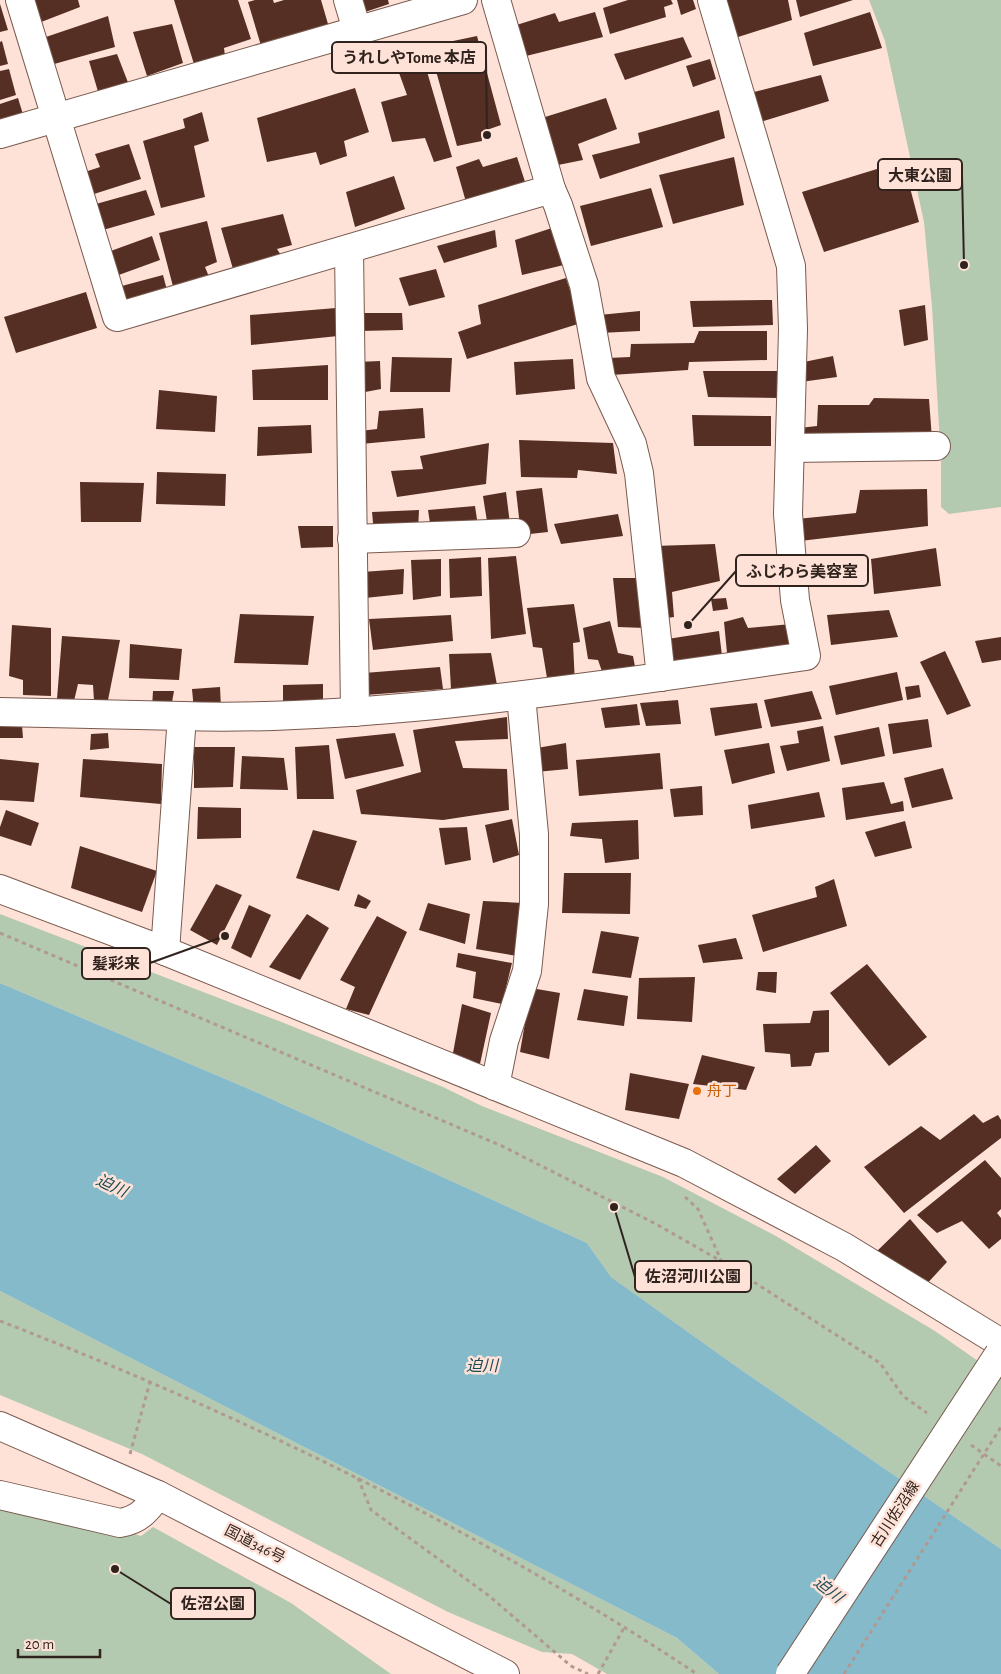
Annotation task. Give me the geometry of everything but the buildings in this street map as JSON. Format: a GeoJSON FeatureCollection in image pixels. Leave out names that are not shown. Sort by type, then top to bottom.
{"type":"FeatureCollection","features":[{"type":"Feature","properties":{"kind":"main road"},"geometry":{"type":"LineString","coordinates":[[20,0],[117,317],[551,189]]}},
{"type":"Feature","properties":{"kind":"main road"},"geometry":{"type":"LineString","coordinates":[[348,0],[357,30]]}},
{"type":"Feature","properties":{"kind":"main road"},"geometry":{"type":"LineString","coordinates":[[0,134],[56,116],[463,0]]}},
{"type":"Feature","properties":{"kind":"main road"},"geometry":{"type":"LineString","coordinates":[[496,0],[551,189],[584,285],[591,313],[595,352],[601,378],[632,444],[639,474],[661,677]]}},
{"type":"Feature","properties":{"kind":"main road"},"geometry":{"type":"LineString","coordinates":[[0,712],[224,718],[355,712],[521,696],[806,656],[795,600],[790,560],[788,514],[793,330],[790,266],[712,0]]}},
{"type":"Feature","properties":{"kind":"main road"},"geometry":{"type":"LineString","coordinates":[[349,249],[355,712]]}},
{"type":"Feature","properties":{"kind":"main road"},"geometry":{"type":"LineString","coordinates":[[790,448],[936,446]]}},
{"type":"Feature","properties":{"kind":"main road"},"geometry":{"type":"LineString","coordinates":[[352,539],[516,534]]}},
{"type":"Feature","properties":{"kind":"main road"},"geometry":{"type":"LineString","coordinates":[[495,1086],[504,1041],[526,971],[534,904],[534,834],[521,696]]}},
{"type":"Feature","properties":{"kind":"main road"},"geometry":{"type":"LineString","coordinates":[[164,952],[182,716]]}},
{"type":"Feature","properties":{"kind":"main road"},"geometry":{"type":"LineString","coordinates":[[0,888],[164,952],[684,1163],[844,1247],[1000,1349]]}},
{"type":"Feature","properties":{"kind":"main road","name":"古川佐沼線"},"geometry":{"type":"LineString","coordinates":[[790,1674],[1000,1349]]}},
{"type":"Feature","properties":{"kind":"main road","name":"国道346号"},"geometry":{"type":"LineString","coordinates":[[0,1426],[158,1495],[505,1674]]}},
{"type":"Feature","properties":{"kind":"main road"},"geometry":{"type":"LineString","coordinates":[[0,1495],[120,1523],[129,1522],[144,1514],[158,1495]]}},
{"type":"Feature","properties":{"kind":"path"},"geometry":{"type":"LineString","coordinates":[[0,933],[502,1146],[656,1224],[721,1261],[880,1363],[903,1396],[933,1418]]}},
{"type":"Feature","properties":{"kind":"path"},"geometry":{"type":"LineString","coordinates":[[0,1321],[150,1382],[358,1478],[625,1626],[697,1674]]}},
{"type":"Feature","properties":{"kind":"path"},"geometry":{"type":"LineString","coordinates":[[129,1458],[150,1382]]}},
{"type":"Feature","properties":{"kind":"path"},"geometry":{"type":"LineString","coordinates":[[844,1674],[1001,1427]]}},
{"type":"Feature","properties":{"kind":"path"},"geometry":{"type":"LineString","coordinates":[[963,1439],[1001,1466]]}},
{"type":"Feature","properties":{"kind":"path"},"geometry":{"type":"LineString","coordinates":[[358,1478],[371,1510],[488,1595],[572,1666],[588,1674]]}},
{"type":"Feature","properties":{"kind":"path"},"geometry":{"type":"LineString","coordinates":[[598,1674],[625,1626]]}},
{"type":"Feature","properties":{"kind":"green space"},"geometry":{"type":"Polygon","coordinates":[[[869,0],[1001,0],[1001,507],[949,514],[941,507],[941,461],[932,307],[924,222],[885,41],[869,0]]]}},
{"type":"Feature","properties":{"kind":"green space"},"geometry":{"type":"Polygon","coordinates":[[[0,914],[279,1021],[443,1087],[482,1106],[663,1177],[776,1236],[935,1331],[1001,1377],[1001,1549],[730,1362],[611,1277],[587,1243],[256,1092],[0,983],[0,914]]]}},
{"type":"Feature","properties":{"kind":"green space"},"geometry":{"type":"Polygon","coordinates":[[[0,1291],[677,1638],[719,1674],[607,1674],[572,1654],[542,1652],[448,1612],[142,1454],[0,1395],[0,1291]]]}},
{"type":"Feature","properties":{"kind":"green space"},"geometry":{"type":"Polygon","coordinates":[[[0,1489],[141,1536],[153,1527],[291,1603],[391,1674],[0,1674],[0,1489]]]}},
{"type":"Feature","properties":{"kind":"water","name":"迫川"},"geometry":{"type":"Polygon","coordinates":[[[0,983],[256,1092],[587,1243],[611,1277],[730,1362],[1001,1549],[1001,1674],[719,1674],[677,1638],[0,1291],[0,983]]]}},
{"type":"Feature","properties":{"kind":"place","name":"うれしやTome 本店"},"geometry":{"type":"Point","coordinates":[487,135]}},
{"type":"Feature","properties":{"kind":"place","name":"大東公園"},"geometry":{"type":"Point","coordinates":[964,265]}},
{"type":"Feature","properties":{"kind":"place","name":"ふじわら美容室"},"geometry":{"type":"Point","coordinates":[688,625]}},
{"type":"Feature","properties":{"kind":"place","name":"髪彩来"},"geometry":{"type":"Point","coordinates":[225,936]}},
{"type":"Feature","properties":{"kind":"place","name":"舟丁"},"geometry":{"type":"Point","coordinates":[697,1091]}},
{"type":"Feature","properties":{"kind":"place","name":"佐沼河川公園"},"geometry":{"type":"Point","coordinates":[614,1207]}},
{"type":"Feature","properties":{"kind":"place","name":"佐沼公園"},"geometry":{"type":"Point","coordinates":[115,1569]}}]}
